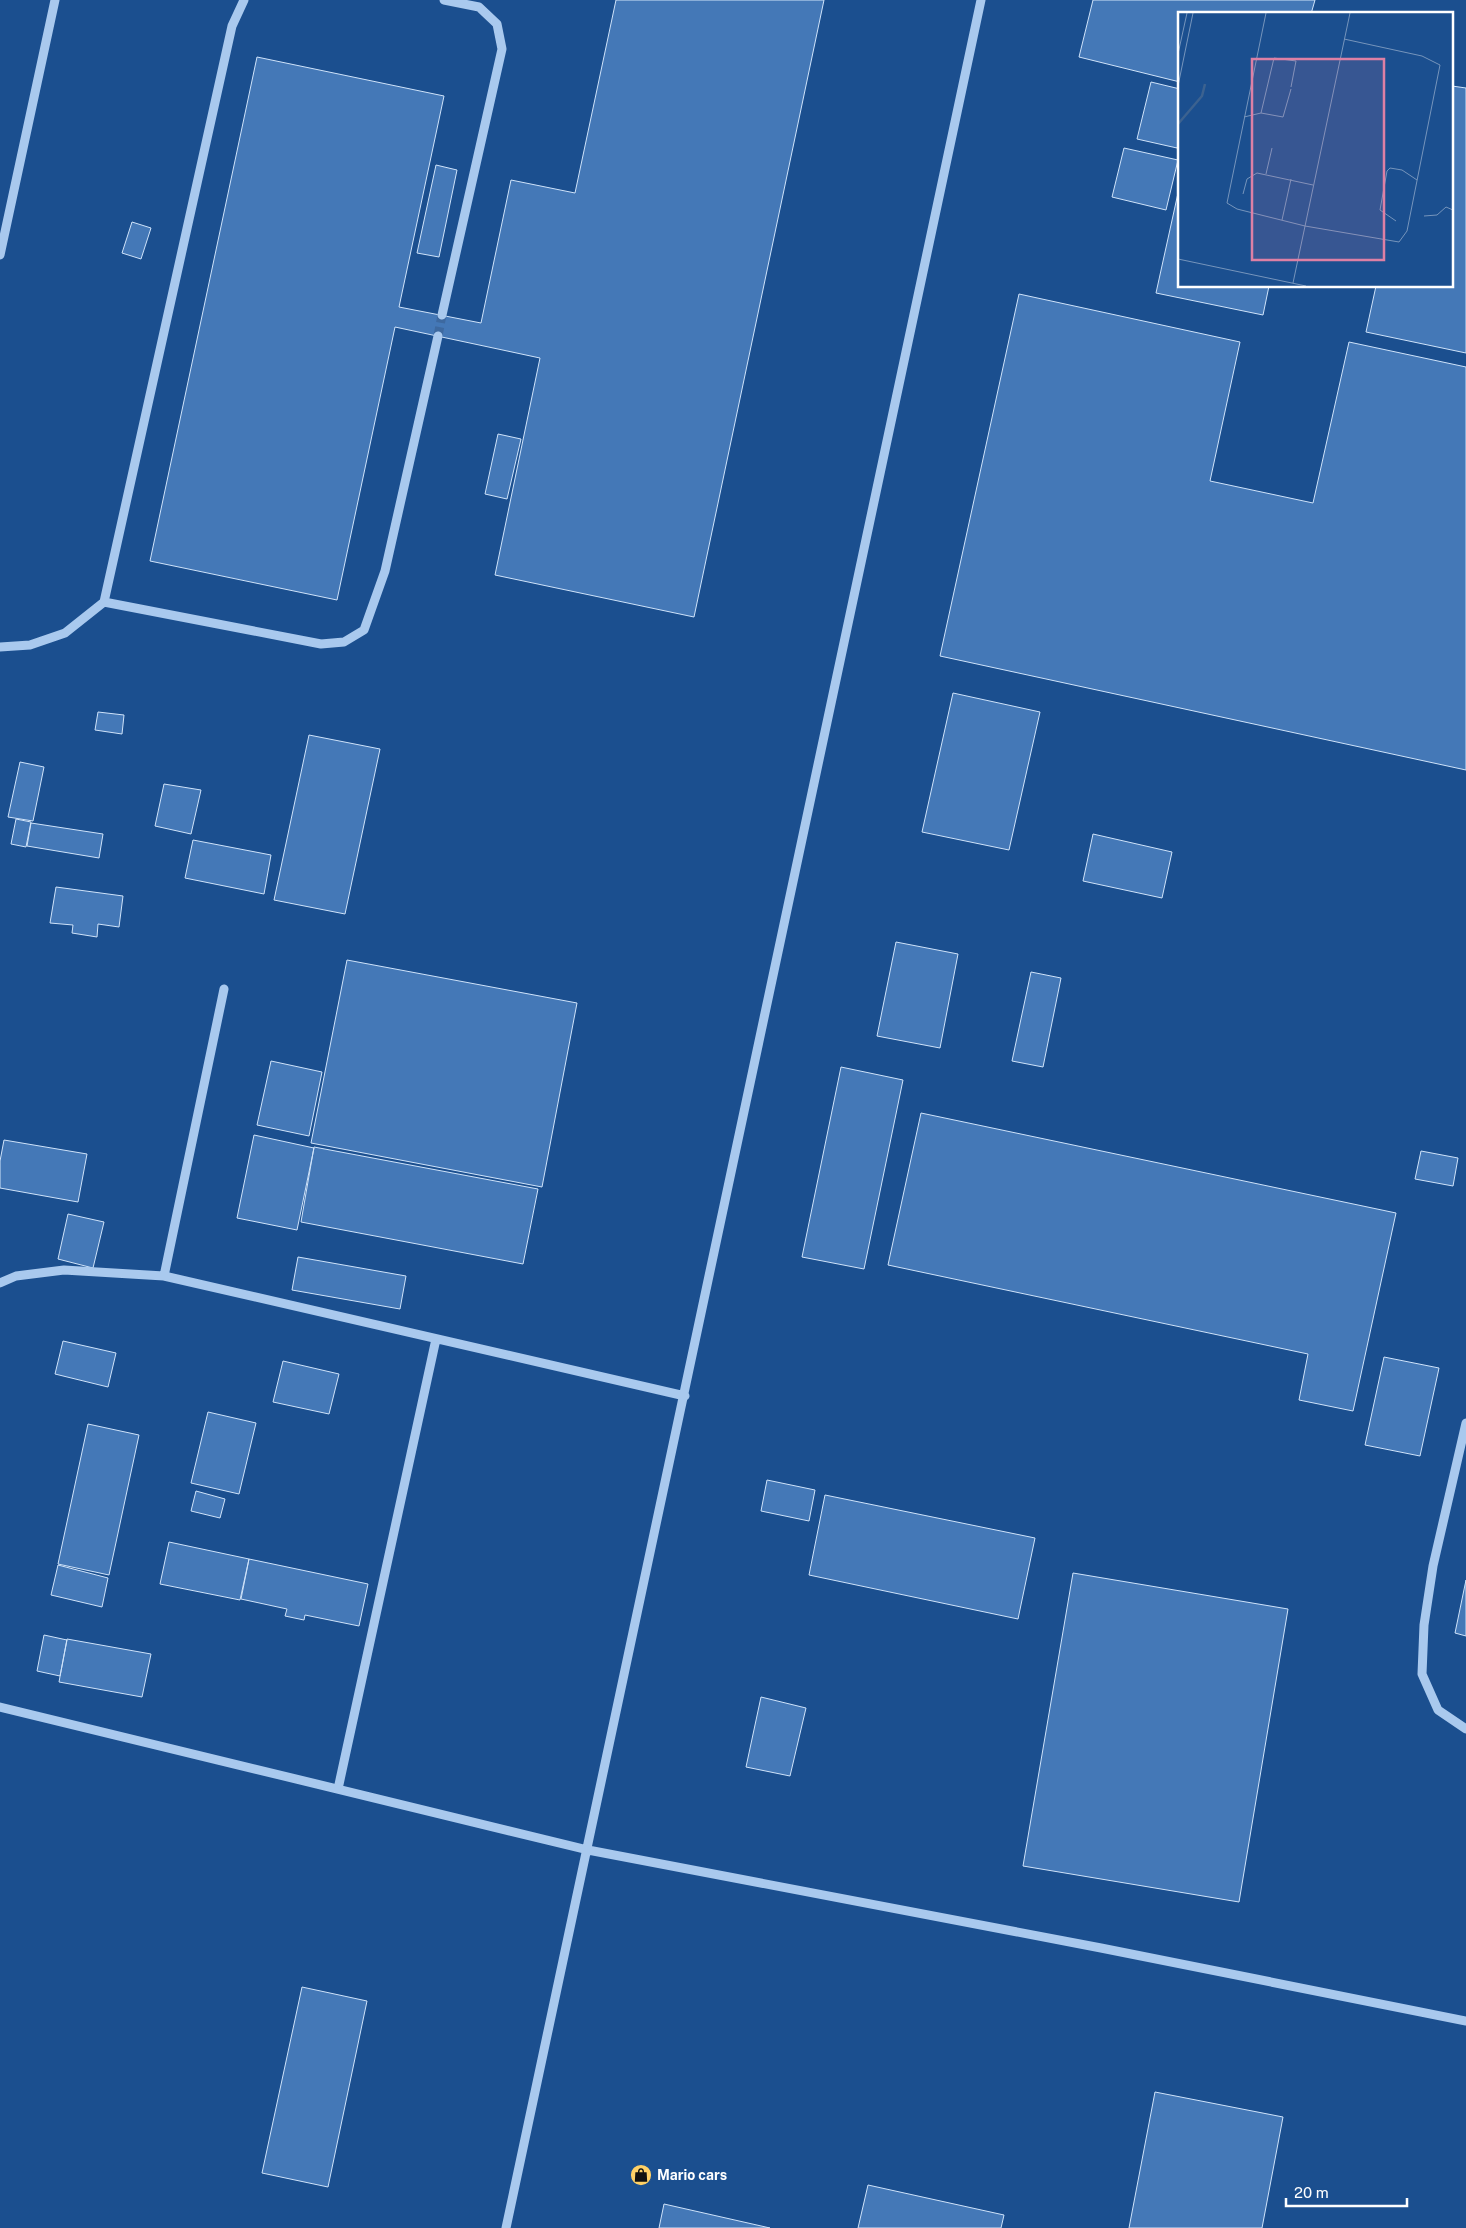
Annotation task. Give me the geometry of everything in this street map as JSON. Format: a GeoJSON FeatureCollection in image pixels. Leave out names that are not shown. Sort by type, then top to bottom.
{"type":"FeatureCollection","features":[{"type":"Feature","properties":{"kind":"street"},"geometry":{"type":"LineString","coordinates":[[0,255],[55,0]]}},
{"type":"Feature","properties":{"kind":"street"},"geometry":{"type":"LineString","coordinates":[[0,647],[30,645],[65,633],[104,602],[232,26],[244,0]]}},
{"type":"Feature","properties":{"kind":"street"},"geometry":{"type":"LineString","coordinates":[[442,315],[502,49],[498,24],[479,7],[444,0]]}},
{"type":"Feature","properties":{"kind":"street"},"geometry":{"type":"LineString","coordinates":[[506,2228],[982,0]]}},
{"type":"Feature","properties":{"kind":"street"},"geometry":{"type":"LineString","coordinates":[[104,602],[321,644],[344,642],[364,630],[385,571],[438,336]]}},
{"type":"Feature","properties":{"kind":"street"},"geometry":{"type":"LineString","coordinates":[[164,1276],[224,989]]}},
{"type":"Feature","properties":{"kind":"street"},"geometry":{"type":"LineString","coordinates":[[0,1283],[16,1276],[64,1270],[164,1276],[685,1396]]}},
{"type":"Feature","properties":{"kind":"street"},"geometry":{"type":"LineString","coordinates":[[338,1789],[436,1339]]}},
{"type":"Feature","properties":{"kind":"street"},"geometry":{"type":"LineString","coordinates":[[1466,1423],[1433,1566],[1424,1625],[1422,1674],[1438,1710],[1466,1729]]}},
{"type":"Feature","properties":{"kind":"street"},"geometry":{"type":"LineString","coordinates":[[0,1707],[588,1850],[1101,1948],[1466,2021]]}},
{"type":"Feature","properties":{"kind":"building"},"geometry":{"type":"Polygon","coordinates":[[[616,0],[824,0],[694,617],[495,575],[540,358],[395,327],[337,600],[150,561],[257,57],[444,96],[399,307],[481,323],[511,180],[575,193],[616,0]]]}},
{"type":"Feature","properties":{"kind":"building"},"geometry":{"type":"Polygon","coordinates":[[[1093,0],[1315,0],[1312,12],[1178,12],[1178,82],[1079,57],[1093,0]]]}},
{"type":"Feature","properties":{"kind":"building"},"geometry":{"type":"Polygon","coordinates":[[[1151,82],[1178,89],[1177,148],[1137,139],[1151,82]]]}},
{"type":"Feature","properties":{"kind":"building"},"geometry":{"type":"Polygon","coordinates":[[[1454,86],[1466,88],[1466,353],[1366,332],[1376,288],[1454,288],[1454,86]]]}},
{"type":"Feature","properties":{"kind":"building"},"geometry":{"type":"Polygon","coordinates":[[[1124,148],[1178,160],[1166,210],[1112,197],[1124,148]]]}},
{"type":"Feature","properties":{"kind":"building"},"geometry":{"type":"Polygon","coordinates":[[[436,165],[457,170],[439,257],[417,253],[436,165]]]}},
{"type":"Feature","properties":{"kind":"building"},"geometry":{"type":"Polygon","coordinates":[[[1178,193],[1178,288],[1269,288],[1263,315],[1156,293],[1178,193]]]}},
{"type":"Feature","properties":{"kind":"building"},"geometry":{"type":"Polygon","coordinates":[[[132,222],[151,228],[141,259],[122,253],[132,222]]]}},
{"type":"Feature","properties":{"kind":"building"},"geometry":{"type":"Polygon","coordinates":[[[1019,294],[1240,342],[1210,481],[1313,503],[1349,342],[1466,367],[1466,770],[940,656],[1019,294]]]}},
{"type":"Feature","properties":{"kind":"building"},"geometry":{"type":"Polygon","coordinates":[[[498,434],[521,439],[507,499],[485,494],[498,434]]]}},
{"type":"Feature","properties":{"kind":"building"},"geometry":{"type":"Polygon","coordinates":[[[953,693],[1040,712],[1009,850],[922,832],[953,693]]]}},
{"type":"Feature","properties":{"kind":"building"},"geometry":{"type":"Polygon","coordinates":[[[98,712],[124,715],[122,734],[95,730],[98,712]]]}},
{"type":"Feature","properties":{"kind":"building"},"geometry":{"type":"Polygon","coordinates":[[[309,735],[380,749],[345,914],[274,900],[309,735]]]}},
{"type":"Feature","properties":{"kind":"building"},"geometry":{"type":"Polygon","coordinates":[[[20,762],[44,767],[33,821],[8,817],[20,762]]]}},
{"type":"Feature","properties":{"kind":"building"},"geometry":{"type":"Polygon","coordinates":[[[164,784],[201,790],[191,834],[155,826],[164,784]]]}},
{"type":"Feature","properties":{"kind":"building"},"geometry":{"type":"Polygon","coordinates":[[[16,819],[31,822],[26,847],[11,844],[16,819]]]}},
{"type":"Feature","properties":{"kind":"building"},"geometry":{"type":"Polygon","coordinates":[[[31,823],[103,834],[99,858],[27,846],[31,823]]]}},
{"type":"Feature","properties":{"kind":"building"},"geometry":{"type":"Polygon","coordinates":[[[1093,834],[1172,852],[1162,898],[1083,881],[1093,834]]]}},
{"type":"Feature","properties":{"kind":"building"},"geometry":{"type":"Polygon","coordinates":[[[193,840],[271,855],[264,894],[185,878],[193,840]]]}},
{"type":"Feature","properties":{"kind":"building"},"geometry":{"type":"Polygon","coordinates":[[[56,887],[123,896],[119,927],[98,924],[97,937],[72,933],[73,925],[50,923],[56,887]]]}},
{"type":"Feature","properties":{"kind":"building"},"geometry":{"type":"Polygon","coordinates":[[[896,942],[958,954],[940,1048],[877,1036],[896,942]]]}},
{"type":"Feature","properties":{"kind":"building"},"geometry":{"type":"Polygon","coordinates":[[[347,960],[577,1003],[542,1187],[311,1143],[347,960]]]}},
{"type":"Feature","properties":{"kind":"building"},"geometry":{"type":"Polygon","coordinates":[[[1031,972],[1061,978],[1043,1067],[1012,1061],[1031,972]]]}},
{"type":"Feature","properties":{"kind":"building"},"geometry":{"type":"Polygon","coordinates":[[[271,1061],[322,1072],[309,1136],[257,1125],[271,1061]]]}},
{"type":"Feature","properties":{"kind":"building"},"geometry":{"type":"Polygon","coordinates":[[[841,1067],[903,1080],[864,1269],[802,1257],[841,1067]]]}},
{"type":"Feature","properties":{"kind":"building"},"geometry":{"type":"Polygon","coordinates":[[[921,1113],[1396,1213],[1353,1411],[1299,1400],[1308,1354],[888,1265],[921,1113]]]}},
{"type":"Feature","properties":{"kind":"building"},"geometry":{"type":"Polygon","coordinates":[[[254,1135],[314,1148],[297,1230],[237,1218],[254,1135]]]}},
{"type":"Feature","properties":{"kind":"building"},"geometry":{"type":"Polygon","coordinates":[[[4,1140],[87,1154],[78,1202],[0,1188],[0,1161],[4,1140]]]}},
{"type":"Feature","properties":{"kind":"building"},"geometry":{"type":"Polygon","coordinates":[[[314,1147],[538,1189],[523,1264],[301,1222],[314,1147]]]}},
{"type":"Feature","properties":{"kind":"building"},"geometry":{"type":"Polygon","coordinates":[[[1421,1151],[1458,1158],[1453,1186],[1415,1179],[1421,1151]]]}},
{"type":"Feature","properties":{"kind":"building"},"geometry":{"type":"Polygon","coordinates":[[[68,1214],[104,1222],[93,1268],[58,1259],[68,1214]]]}},
{"type":"Feature","properties":{"kind":"building"},"geometry":{"type":"Polygon","coordinates":[[[298,1257],[406,1276],[400,1309],[292,1290],[298,1257]]]}},
{"type":"Feature","properties":{"kind":"building"},"geometry":{"type":"Polygon","coordinates":[[[63,1341],[116,1353],[108,1387],[55,1374],[63,1341]]]}},
{"type":"Feature","properties":{"kind":"building"},"geometry":{"type":"Polygon","coordinates":[[[1384,1357],[1439,1368],[1420,1456],[1365,1445],[1384,1357]]]}},
{"type":"Feature","properties":{"kind":"building"},"geometry":{"type":"Polygon","coordinates":[[[283,1361],[339,1374],[329,1414],[273,1402],[283,1361]]]}},
{"type":"Feature","properties":{"kind":"building"},"geometry":{"type":"Polygon","coordinates":[[[208,1412],[256,1423],[239,1494],[191,1483],[208,1412]]]}},
{"type":"Feature","properties":{"kind":"building"},"geometry":{"type":"Polygon","coordinates":[[[88,1424],[139,1435],[109,1575],[58,1564],[88,1424]]]}},
{"type":"Feature","properties":{"kind":"building"},"geometry":{"type":"Polygon","coordinates":[[[767,1480],[815,1490],[809,1521],[761,1511],[767,1480]]]}},
{"type":"Feature","properties":{"kind":"building"},"geometry":{"type":"Polygon","coordinates":[[[196,1491],[225,1499],[220,1518],[191,1511],[196,1491]]]}},
{"type":"Feature","properties":{"kind":"building"},"geometry":{"type":"Polygon","coordinates":[[[825,1495],[1035,1538],[1018,1619],[809,1575],[825,1495]]]}},
{"type":"Feature","properties":{"kind":"building"},"geometry":{"type":"Polygon","coordinates":[[[169,1542],[249,1559],[240,1600],[160,1584],[169,1542]]]}},
{"type":"Feature","properties":{"kind":"building"},"geometry":{"type":"Polygon","coordinates":[[[249,1559],[368,1584],[359,1626],[305,1615],[304,1620],[285,1616],[287,1609],[241,1599],[249,1559]]]}},
{"type":"Feature","properties":{"kind":"building"},"geometry":{"type":"Polygon","coordinates":[[[58,1565],[108,1578],[102,1607],[51,1595],[58,1565]]]}},
{"type":"Feature","properties":{"kind":"building"},"geometry":{"type":"Polygon","coordinates":[[[1073,1573],[1288,1609],[1239,1902],[1023,1866],[1073,1573]]]}},
{"type":"Feature","properties":{"kind":"building"},"geometry":{"type":"Polygon","coordinates":[[[1466,1580],[1466,1636],[1455,1633],[1466,1580]]]}},
{"type":"Feature","properties":{"kind":"building"},"geometry":{"type":"Polygon","coordinates":[[[44,1635],[67,1640],[60,1676],[37,1671],[44,1635]]]}},
{"type":"Feature","properties":{"kind":"building"},"geometry":{"type":"Polygon","coordinates":[[[67,1639],[151,1654],[142,1697],[59,1682],[67,1639]]]}},
{"type":"Feature","properties":{"kind":"building"},"geometry":{"type":"Polygon","coordinates":[[[761,1697],[806,1708],[790,1776],[746,1767],[761,1697]]]}},
{"type":"Feature","properties":{"kind":"building"},"geometry":{"type":"Polygon","coordinates":[[[302,1987],[367,2001],[328,2187],[262,2173],[302,1987]]]}},
{"type":"Feature","properties":{"kind":"building"},"geometry":{"type":"Polygon","coordinates":[[[1155,2092],[1283,2117],[1262,2228],[1129,2228],[1155,2092]]]}},
{"type":"Feature","properties":{"kind":"building"},"geometry":{"type":"Polygon","coordinates":[[[868,2185],[1004,2215],[1001,2228],[858,2228],[868,2185]]]}},
{"type":"Feature","properties":{"kind":"building"},"geometry":{"type":"Polygon","coordinates":[[[664,2204],[770,2228],[659,2228],[664,2204]]]}},
{"type":"Feature","properties":{"kind":"tunnel"},"geometry":{"type":"LineString","coordinates":[[438,336],[442,315]]}},
{"type":"Feature","properties":{"kind":"place","name":"Mario cars"},"geometry":{"type":"Point","coordinates":[641,2175]}}]}
